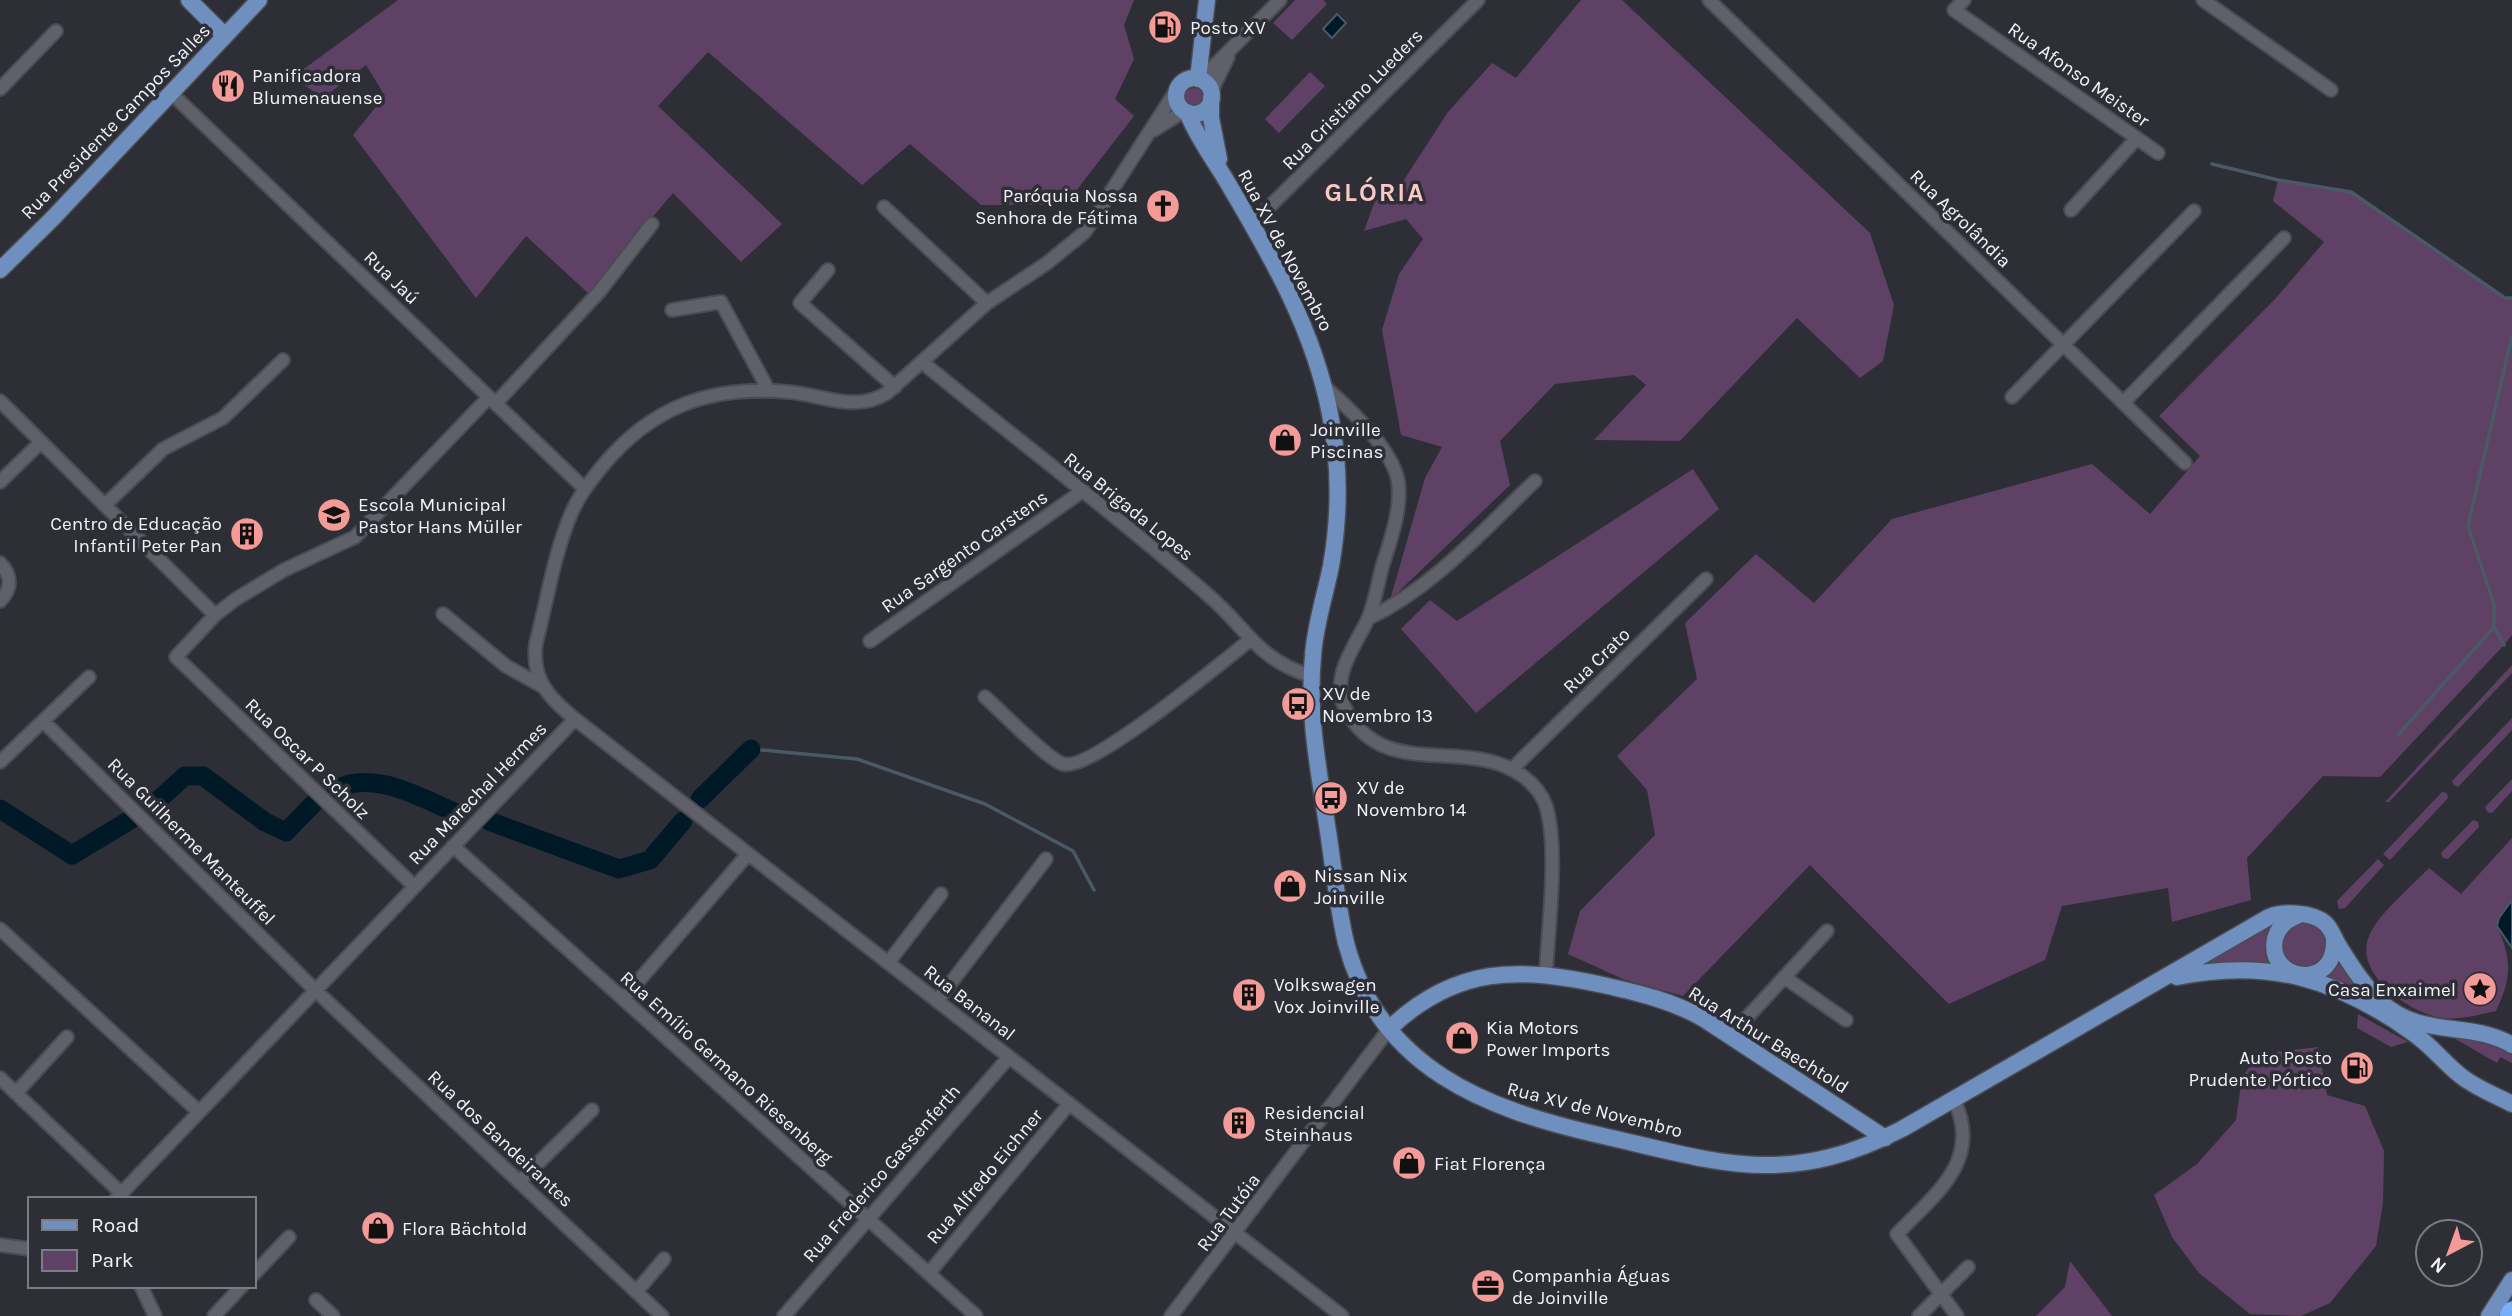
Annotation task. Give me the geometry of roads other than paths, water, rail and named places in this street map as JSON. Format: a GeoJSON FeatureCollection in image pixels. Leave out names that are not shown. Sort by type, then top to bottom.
{"type":"FeatureCollection","features":[{"type":"Feature","properties":{"kind":"highway"},"geometry":{"type":"LineString","coordinates":[[2509,1316],[2512,1311]]}},
{"type":"Feature","properties":{"kind":"main road"},"geometry":{"type":"LineString","coordinates":[[189,0],[225,36]]}},
{"type":"Feature","properties":{"kind":"main road","name":"Rua Presidente Campos Salles"},"geometry":{"type":"LineString","coordinates":[[0,270],[259,0]]}},
{"type":"Feature","properties":{"kind":"main road","name":"Rua XV de Novembro"},"geometry":{"type":"LineString","coordinates":[[1207,0],[1202,33],[1205,87],[1221,172]]}},
{"type":"Feature","properties":{"kind":"main road","name":"Rua XV de Novembro"},"geometry":{"type":"LineString","coordinates":[[1179,87],[1202,33]]}},
{"type":"Feature","properties":{"kind":"main road"},"geometry":{"type":"LineString","coordinates":[[1189,79],[1205,87],[1202,111],[1186,112],[1177,99],[1179,87],[1189,79]]}},
{"type":"Feature","properties":{"kind":"main road","name":"Rua XV de Novembro"},"geometry":{"type":"LineString","coordinates":[[1186,112],[1252,224],[1302,318],[1324,386],[1336,452],[1337,513],[1331,564],[1314,643],[1311,676],[1314,741],[1347,944],[1364,987],[1389,1030],[1428,1067],[1493,1105],[1569,1128],[1691,1156],[1756,1166],[1795,1166],[1845,1155],[1885,1138],[2269,917],[2300,915]]}},
{"type":"Feature","properties":{"kind":"main road"},"geometry":{"type":"LineString","coordinates":[[2334,940],[2335,950],[2326,967],[2318,973],[2298,975],[2280,964],[2274,944],[2282,925],[2300,915],[2318,918],[2326,923],[2358,976],[2393,1012],[2427,1027],[2493,1036],[2512,1045]]}},
{"type":"Feature","properties":{"kind":"main road","name":"Rua XV de Novembro"},"geometry":{"type":"LineString","coordinates":[[2164,979],[2234,969],[2298,975],[2338,989],[2389,1018],[2427,1044],[2463,1078],[2512,1104]]}},
{"type":"Feature","properties":{"kind":"main road","name":"Rua Arthur Baechtold"},"geometry":{"type":"LineString","coordinates":[[1389,1030],[1419,1005],[1476,979],[1506,972],[1546,974],[1658,998],[1688,1010],[1730,1035],[1885,1138]]}},
{"type":"Feature","properties":{"kind":"main road"},"geometry":{"type":"LineString","coordinates":[[2489,1316],[2512,1280]]}},
{"type":"Feature","properties":{"kind":"street"},"geometry":{"type":"LineString","coordinates":[[1205,87],[1231,51],[1280,0]]}},
{"type":"Feature","properties":{"kind":"street","name":"Rua Cristiano Lueders"},"geometry":{"type":"LineString","coordinates":[[1252,224],[1478,0]]}},
{"type":"Feature","properties":{"kind":"street","name":"Rua Agrolândia"},"geometry":{"type":"LineString","coordinates":[[1709,0],[2185,463]]}},
{"type":"Feature","properties":{"kind":"street","name":"Rua Afonso Meister"},"geometry":{"type":"LineString","coordinates":[[1964,0],[1954,10],[2158,153]]}},
{"type":"Feature","properties":{"kind":"street"},"geometry":{"type":"LineString","coordinates":[[2203,0],[2331,90]]}},
{"type":"Feature","properties":{"kind":"street"},"geometry":{"type":"LineString","coordinates":[[0,89],[56,31]]}},
{"type":"Feature","properties":{"kind":"street"},"geometry":{"type":"LineString","coordinates":[[542,686],[535,662],[536,643],[566,525],[585,489],[616,451],[658,414],[710,397],[769,391],[801,393],[857,404],[872,401],[895,387],[987,303],[1056,257],[1085,232],[1179,87]]}},
{"type":"Feature","properties":{"kind":"street","name":"Rua Jaú"},"geometry":{"type":"LineString","coordinates":[[171,93],[585,489]]}},
{"type":"Feature","properties":{"kind":"street"},"geometry":{"type":"LineString","coordinates":[[1148,134],[1186,112]]}},
{"type":"Feature","properties":{"kind":"street"},"geometry":{"type":"LineString","coordinates":[[2071,210],[2137,138]]}},
{"type":"Feature","properties":{"kind":"street"},"geometry":{"type":"LineString","coordinates":[[884,207],[987,303]]}},
{"type":"Feature","properties":{"kind":"street"},"geometry":{"type":"LineString","coordinates":[[2012,397],[2194,211]]}},
{"type":"Feature","properties":{"kind":"street"},"geometry":{"type":"LineString","coordinates":[[0,401],[215,615],[284,570],[355,537],[599,292],[652,224]]}},
{"type":"Feature","properties":{"kind":"street"},"geometry":{"type":"LineString","coordinates":[[2123,403],[2284,238]]}},
{"type":"Feature","properties":{"kind":"street"},"geometry":{"type":"LineString","coordinates":[[828,270],[800,303],[895,387]]}},
{"type":"Feature","properties":{"kind":"street"},"geometry":{"type":"LineString","coordinates":[[672,310],[721,302],[769,391]]}},
{"type":"Feature","properties":{"kind":"street"},"geometry":{"type":"LineString","coordinates":[[105,505],[163,449],[223,418],[283,360]]}},
{"type":"Feature","properties":{"kind":"street","name":"Rua Brigada Lopes"},"geometry":{"type":"LineString","coordinates":[[922,362],[1210,596],[1250,640],[1272,659],[1311,676]]}},
{"type":"Feature","properties":{"kind":"street"},"geometry":{"type":"LineString","coordinates":[[1324,386],[1347,407],[1381,447],[1398,480],[1396,514],[1369,618],[1345,663],[1341,679],[1345,708],[1365,734],[1380,744],[1412,755],[1482,758],[1513,768],[1537,789],[1547,808],[1551,847],[1546,974]]}},
{"type":"Feature","properties":{"kind":"street"},"geometry":{"type":"LineString","coordinates":[[0,482],[41,442]]}},
{"type":"Feature","properties":{"kind":"street"},"geometry":{"type":"LineString","coordinates":[[1369,618],[1397,604],[1423,586],[1535,481]]}},
{"type":"Feature","properties":{"kind":"street","name":"Rua Sargento Carstens"},"geometry":{"type":"LineString","coordinates":[[870,641],[1081,492]]}},
{"type":"Feature","properties":{"kind":"street"},"geometry":{"type":"LineString","coordinates":[[0,563],[10,581],[8,590],[0,601]]}},
{"type":"Feature","properties":{"kind":"street","name":"Rua Crato"},"geometry":{"type":"LineString","coordinates":[[1513,768],[1706,579]]}},
{"type":"Feature","properties":{"kind":"street","name":"Rua Marechal Hermes"},"geometry":{"type":"LineString","coordinates":[[118,1196],[575,719],[542,686],[506,666],[443,614]]}},
{"type":"Feature","properties":{"kind":"street","name":"Rua Oscar P Scholz"},"geometry":{"type":"LineString","coordinates":[[215,615],[176,657],[414,886]]}},
{"type":"Feature","properties":{"kind":"street"},"geometry":{"type":"LineString","coordinates":[[985,697],[1058,762],[1076,764],[1107,748],[1250,640]]}},
{"type":"Feature","properties":{"kind":"street"},"geometry":{"type":"LineString","coordinates":[[0,762],[89,677]]}},
{"type":"Feature","properties":{"kind":"street","name":"Rua Bananal"},"geometry":{"type":"LineString","coordinates":[[575,719],[1342,1316]]}},
{"type":"Feature","properties":{"kind":"street","name":"Rua Guilherme Manteuffel"},"geometry":{"type":"LineString","coordinates":[[43,721],[314,989]]}},
{"type":"Feature","properties":{"kind":"street","name":"Rua Emílio Germano Riesenberg"},"geometry":{"type":"LineString","coordinates":[[453,846],[976,1316]]}},
{"type":"Feature","properties":{"kind":"street"},"geometry":{"type":"LineString","coordinates":[[623,999],[748,854]]}},
{"type":"Feature","properties":{"kind":"street"},"geometry":{"type":"LineString","coordinates":[[937,1001],[1046,859]]}},
{"type":"Feature","properties":{"kind":"street"},"geometry":{"type":"LineString","coordinates":[[888,963],[941,894]]}},
{"type":"Feature","properties":{"kind":"street"},"geometry":{"type":"LineString","coordinates":[[0,929],[198,1111]]}},
{"type":"Feature","properties":{"kind":"street"},"geometry":{"type":"LineString","coordinates":[[1730,1035],[1827,931]]}},
{"type":"Feature","properties":{"kind":"street"},"geometry":{"type":"LineString","coordinates":[[1784,977],[1846,1020]]}},
{"type":"Feature","properties":{"kind":"street","name":"Rua dos Bandeirantes"},"geometry":{"type":"LineString","coordinates":[[314,989],[662,1316]]}},
{"type":"Feature","properties":{"kind":"street","name":"Rua Tutóia"},"geometry":{"type":"LineString","coordinates":[[1171,1316],[1389,1030]]}},
{"type":"Feature","properties":{"kind":"street"},"geometry":{"type":"LineString","coordinates":[[16,1093],[67,1037]]}},
{"type":"Feature","properties":{"kind":"street","name":"Rua Frederico Gassenferth"},"geometry":{"type":"LineString","coordinates":[[784,1316],[866,1217],[1009,1057]]}},
{"type":"Feature","properties":{"kind":"street"},"geometry":{"type":"LineString","coordinates":[[0,1078],[118,1196]]}},
{"type":"Feature","properties":{"kind":"street"},"geometry":{"type":"LineString","coordinates":[[1954,1100],[1960,1113],[1964,1139],[1956,1168],[1947,1182],[1897,1234],[1957,1316]]}},
{"type":"Feature","properties":{"kind":"street","name":"Rua Alfredo Eichner"},"geometry":{"type":"LineString","coordinates":[[929,1273],[1069,1104]]}},
{"type":"Feature","properties":{"kind":"street"},"geometry":{"type":"LineString","coordinates":[[519,1182],[592,1110]]}},
{"type":"Feature","properties":{"kind":"street"},"geometry":{"type":"LineString","coordinates":[[256,1272],[289,1237]]}},
{"type":"Feature","properties":{"kind":"street"},"geometry":{"type":"LineString","coordinates":[[0,1245],[28,1249]]}},
{"type":"Feature","properties":{"kind":"street"},"geometry":{"type":"LineString","coordinates":[[636,1292],[664,1259]]}},
{"type":"Feature","properties":{"kind":"street"},"geometry":{"type":"LineString","coordinates":[[1919,1316],[1968,1267]]}},
{"type":"Feature","properties":{"kind":"street"},"geometry":{"type":"LineString","coordinates":[[142,1288],[155,1316]]}},
{"type":"Feature","properties":{"kind":"street"},"geometry":{"type":"LineString","coordinates":[[214,1316],[240,1288]]}},
{"type":"Feature","properties":{"kind":"street"},"geometry":{"type":"LineString","coordinates":[[316,1300],[333,1316]]}},
{"type":"Feature","properties":{"kind":"water"},"geometry":{"type":"Polygon","coordinates":[[[1337,14],[1346,23],[1332,38],[1323,29],[1337,14]]]}},
{"type":"Feature","properties":{"kind":"water"},"geometry":{"type":"Polygon","coordinates":[[[2512,900],[2512,948],[2497,926],[2499,918],[2512,900]]]}},
{"type":"Feature","properties":{"kind":"waterway"},"geometry":{"type":"LineString","coordinates":[[2212,164],[2278,180],[2351,192],[2505,298],[2512,298]]}},
{"type":"Feature","properties":{"kind":"waterway"},"geometry":{"type":"LineString","coordinates":[[2504,645],[2494,627],[2494,604],[2468,526],[2512,336]]}},
{"type":"Feature","properties":{"kind":"waterway"},"geometry":{"type":"LineString","coordinates":[[2398,735],[2494,627]]}},
{"type":"Feature","properties":{"kind":"waterway"},"geometry":{"type":"LineString","coordinates":[[751,749],[857,759],[985,804],[1073,851],[1094,890]]}},
{"type":"Feature","properties":{"kind":"waterway"},"geometry":{"type":"LineString","coordinates":[[700,799],[751,749]]}},
{"type":"Feature","properties":{"kind":"waterway"},"geometry":{"type":"LineString","coordinates":[[155,803],[185,776],[203,776],[265,822],[286,832],[313,804]]}},
{"type":"Feature","properties":{"kind":"waterway"},"geometry":{"type":"LineString","coordinates":[[336,789],[366,782],[381,784],[412,793],[456,813]]}},
{"type":"Feature","properties":{"kind":"waterway"},"geometry":{"type":"LineString","coordinates":[[0,809],[72,855],[130,820]]}},
{"type":"Feature","properties":{"kind":"waterway"},"geometry":{"type":"LineString","coordinates":[[489,821],[619,869],[650,860],[683,821]]}},
{"type":"Feature","properties":{"kind":"place","name":"Posto XV"},"geometry":{"type":"Point","coordinates":[1165,27]}},
{"type":"Feature","properties":{"kind":"place","name":"Panificadora Blumenauense"},"geometry":{"type":"Point","coordinates":[228,86]}},
{"type":"Feature","properties":{"kind":"place","name":"Paróquia Nossa Senhora de Fátima"},"geometry":{"type":"Point","coordinates":[1163,206]}},
{"type":"Feature","properties":{"kind":"place","name":"Joinville Piscinas"},"geometry":{"type":"Point","coordinates":[1285,440]}},
{"type":"Feature","properties":{"kind":"place","name":"Escola Municipal Pastor Hans Müller"},"geometry":{"type":"Point","coordinates":[334,515]}},
{"type":"Feature","properties":{"kind":"place","name":"Centro de Educação Infantil Peter Pan"},"geometry":{"type":"Point","coordinates":[247,534]}},
{"type":"Feature","properties":{"kind":"place","name":"XV de Novembro 13"},"geometry":{"type":"Point","coordinates":[1298,704]}},
{"type":"Feature","properties":{"kind":"place","name":"XV de Novembro 14"},"geometry":{"type":"Point","coordinates":[1331,798]}},
{"type":"Feature","properties":{"kind":"place","name":"Nissan Nix Joinville"},"geometry":{"type":"Point","coordinates":[1290,886]}},
{"type":"Feature","properties":{"kind":"place","name":"Casa Enxaimel"},"geometry":{"type":"Point","coordinates":[2480,989]}},
{"type":"Feature","properties":{"kind":"place","name":"Volkswagen Vox Joinville"},"geometry":{"type":"Point","coordinates":[1249,995]}},
{"type":"Feature","properties":{"kind":"place","name":"Kia Motors Power Imports"},"geometry":{"type":"Point","coordinates":[1462,1038]}},
{"type":"Feature","properties":{"kind":"place","name":"Auto Posto Prudente Pórtico"},"geometry":{"type":"Point","coordinates":[2357,1068]}},
{"type":"Feature","properties":{"kind":"place","name":"Residencial Steinhaus"},"geometry":{"type":"Point","coordinates":[1239,1123]}},
{"type":"Feature","properties":{"kind":"place","name":"Fiat Florença"},"geometry":{"type":"Point","coordinates":[1409,1163]}},
{"type":"Feature","properties":{"kind":"place","name":"Flora Bächtold"},"geometry":{"type":"Point","coordinates":[378,1228]}},
{"type":"Feature","properties":{"kind":"place","name":"Companhia Águas de Joinville"},"geometry":{"type":"Point","coordinates":[1488,1286]}},
{"type":"Feature","properties":{"kind":"district","name":"GLÓRIA"},"geometry":{"type":"Point","coordinates":[1375,192]}}]}
